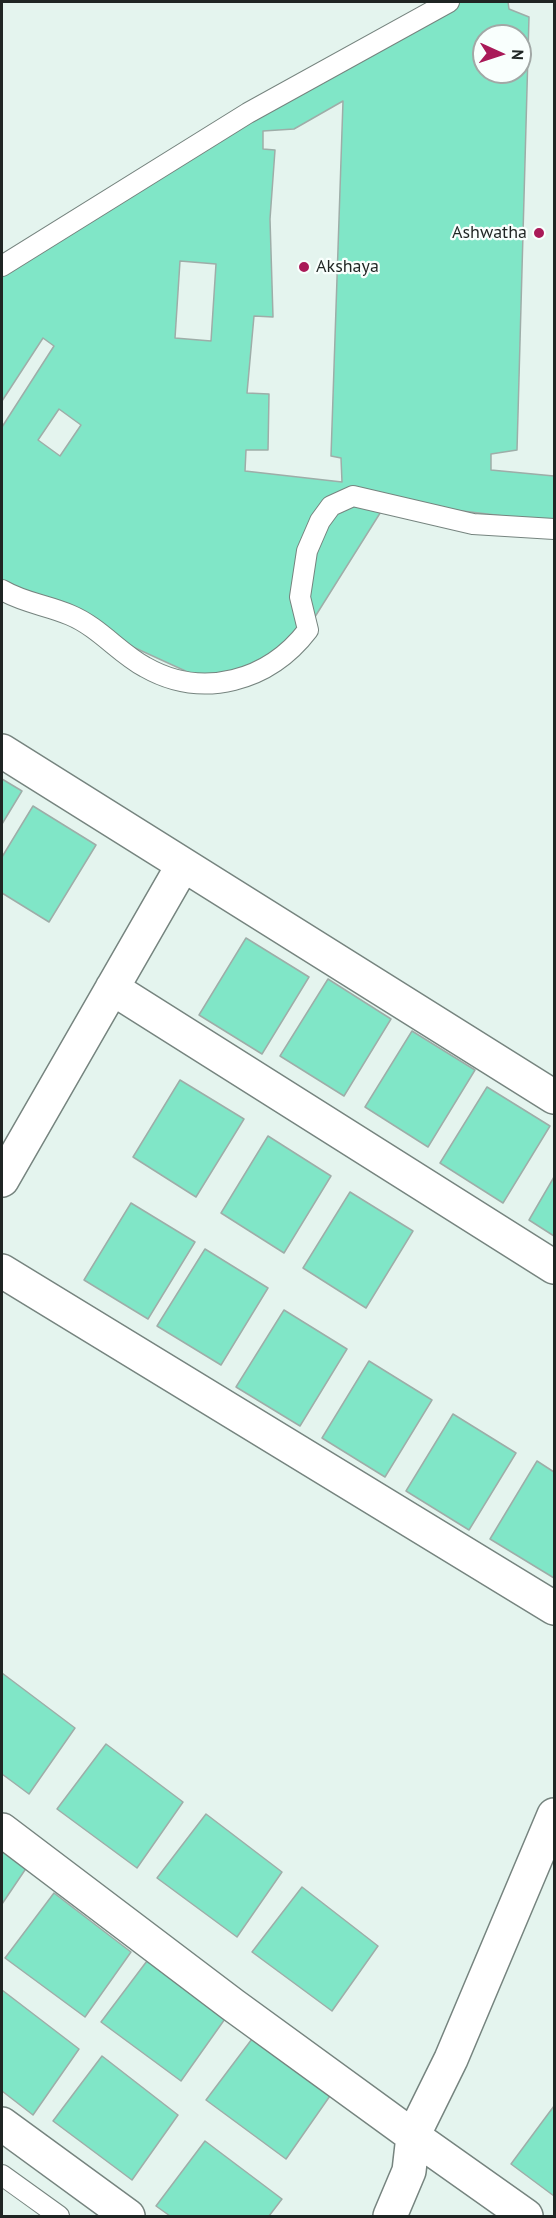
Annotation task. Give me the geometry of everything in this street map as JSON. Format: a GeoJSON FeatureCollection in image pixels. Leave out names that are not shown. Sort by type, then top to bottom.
{"type":"FeatureCollection","features":[{"type":"Feature","properties":{"kind":"street"},"geometry":{"type":"LineString","coordinates":[[2,751],[555,1097]]}},
{"type":"Feature","properties":{"kind":"street"},"geometry":{"type":"LineString","coordinates":[[2,1180],[13,1134],[112,988],[183,865]]}},
{"type":"Feature","properties":{"kind":"street"},"geometry":{"type":"LineString","coordinates":[[112,988],[555,1267]]}},
{"type":"Feature","properties":{"kind":"street"},"geometry":{"type":"LineString","coordinates":[[2,1271],[555,1608]]}},
{"type":"Feature","properties":{"kind":"street"},"geometry":{"type":"LineString","coordinates":[[390,2217],[409,2171],[413,2136],[546,1860],[555,1815]]}},
{"type":"Feature","properties":{"kind":"street"},"geometry":{"type":"LineString","coordinates":[[2,1830],[233,2005],[525,2217]]}},
{"type":"Feature","properties":{"kind":"street"},"geometry":{"type":"LineString","coordinates":[[2,2124],[128,2217]]}},
{"type":"Feature","properties":{"kind":"lane"},"geometry":{"type":"LineString","coordinates":[[2,266],[248,112],[449,2]]}},
{"type":"Feature","properties":{"kind":"lane"},"geometry":{"type":"LineString","coordinates":[[2,590],[21,601],[70,615],[106,636],[145,668],[180,680],[216,685],[254,675],[296,647],[308,630],[300,597],[301,578],[308,551],[320,521],[331,506],[353,496],[387,501],[473,524],[555,529]]}},
{"type":"Feature","properties":{"kind":"lane"},"geometry":{"type":"LineString","coordinates":[[2,2175],[59,2217]]}},
{"type":"Feature","properties":{"kind":"building"},"geometry":{"type":"Polygon","coordinates":[[[457,2],[554,2],[554,522],[387,502],[296,647],[216,685],[2,587],[2,274],[82,216],[457,2]]]}},
{"type":"Feature","properties":{"kind":"building","name":"Ashwatha"},"geometry":{"type":"Polygon","coordinates":[[[508,2],[554,2],[554,476],[491,470],[491,454],[517,450],[527,84],[532,84],[532,24],[529,24],[529,17],[509,9],[508,2]]]}},
{"type":"Feature","properties":{"kind":"building","name":"Akshaya"},"geometry":{"type":"Polygon","coordinates":[[[343,101],[331,456],[341,458],[342,482],[245,471],[246,450],[268,450],[269,394],[247,393],[254,316],[273,317],[270,219],[275,150],[263,149],[263,131],[294,129],[343,101]]]}},
{"type":"Feature","properties":{"kind":"building"},"geometry":{"type":"Polygon","coordinates":[[[180,261],[216,264],[211,341],[175,338],[180,261]]]}},
{"type":"Feature","properties":{"kind":"building"},"geometry":{"type":"Polygon","coordinates":[[[43,338],[54,346],[2,427],[2,401],[43,338]]]}},
{"type":"Feature","properties":{"kind":"building"},"geometry":{"type":"Polygon","coordinates":[[[59,409],[81,425],[60,456],[38,440],[59,409]]]}},
{"type":"Feature","properties":{"kind":"building"},"geometry":{"type":"Polygon","coordinates":[[[2,779],[22,791],[2,824],[2,779]]]}},
{"type":"Feature","properties":{"kind":"building"},"geometry":{"type":"Polygon","coordinates":[[[33,806],[96,845],[49,922],[2,893],[2,857],[33,806]]]}},
{"type":"Feature","properties":{"kind":"building"},"geometry":{"type":"Polygon","coordinates":[[[246,938],[309,977],[262,1054],[199,1015],[246,938]]]}},
{"type":"Feature","properties":{"kind":"building"},"geometry":{"type":"Polygon","coordinates":[[[328,979],[391,1019],[344,1096],[280,1056],[328,979]]]}},
{"type":"Feature","properties":{"kind":"building"},"geometry":{"type":"Polygon","coordinates":[[[412,1031],[475,1070],[428,1147],[365,1107],[412,1031]]]}},
{"type":"Feature","properties":{"kind":"building"},"geometry":{"type":"Polygon","coordinates":[[[180,1080],[244,1119],[196,1197],[133,1157],[180,1080]]]}},
{"type":"Feature","properties":{"kind":"building"},"geometry":{"type":"Polygon","coordinates":[[[487,1087],[550,1126],[503,1203],[440,1163],[487,1087]]]}},
{"type":"Feature","properties":{"kind":"building"},"geometry":{"type":"Polygon","coordinates":[[[268,1136],[331,1176],[284,1253],[221,1213],[268,1136]]]}},
{"type":"Feature","properties":{"kind":"building"},"geometry":{"type":"Polygon","coordinates":[[[554,1177],[554,1236],[529,1220],[554,1177]]]}},
{"type":"Feature","properties":{"kind":"building"},"geometry":{"type":"Polygon","coordinates":[[[350,1192],[413,1231],[366,1308],[303,1268],[350,1192]]]}},
{"type":"Feature","properties":{"kind":"building"},"geometry":{"type":"Polygon","coordinates":[[[131,1203],[195,1242],[148,1319],[84,1280],[131,1203]]]}},
{"type":"Feature","properties":{"kind":"building"},"geometry":{"type":"Polygon","coordinates":[[[205,1249],[268,1288],[221,1365],[157,1326],[205,1249]]]}},
{"type":"Feature","properties":{"kind":"building"},"geometry":{"type":"Polygon","coordinates":[[[284,1310],[347,1349],[300,1426],[236,1387],[284,1310]]]}},
{"type":"Feature","properties":{"kind":"building"},"geometry":{"type":"Polygon","coordinates":[[[369,1361],[432,1400],[385,1477],[322,1438],[369,1361]]]}},
{"type":"Feature","properties":{"kind":"building"},"geometry":{"type":"Polygon","coordinates":[[[453,1414],[516,1453],[469,1530],[406,1491],[453,1414]]]}},
{"type":"Feature","properties":{"kind":"building"},"geometry":{"type":"Polygon","coordinates":[[[537,1461],[554,1472],[554,1578],[490,1539],[537,1461]]]}},
{"type":"Feature","properties":{"kind":"building"},"geometry":{"type":"Polygon","coordinates":[[[2,1673],[75,1728],[29,1794],[2,1774],[2,1673]]]}},
{"type":"Feature","properties":{"kind":"building"},"geometry":{"type":"Polygon","coordinates":[[[106,1744],[183,1802],[137,1868],[57,1809],[106,1744]]]}},
{"type":"Feature","properties":{"kind":"building"},"geometry":{"type":"Polygon","coordinates":[[[206,1814],[282,1872],[237,1937],[157,1878],[206,1814]]]}},
{"type":"Feature","properties":{"kind":"building"},"geometry":{"type":"Polygon","coordinates":[[[2,1843],[29,1864],[2,1904],[2,1843]]]}},
{"type":"Feature","properties":{"kind":"building"},"geometry":{"type":"Polygon","coordinates":[[[302,1887],[378,1946],[332,2011],[252,1952],[302,1887]]]}},
{"type":"Feature","properties":{"kind":"building"},"geometry":{"type":"Polygon","coordinates":[[[54,1893],[131,1952],[85,2017],[5,1958],[54,1893]]]}},
{"type":"Feature","properties":{"kind":"building"},"geometry":{"type":"Polygon","coordinates":[[[150,1957],[227,2016],[181,2081],[101,2022],[150,1957]]]}},
{"type":"Feature","properties":{"kind":"building"},"geometry":{"type":"Polygon","coordinates":[[[2,1990],[79,2049],[33,2115],[2,2091],[2,1990]]]}},
{"type":"Feature","properties":{"kind":"building"},"geometry":{"type":"Polygon","coordinates":[[[255,2035],[332,2093],[286,2159],[206,2100],[255,2035]]]}},
{"type":"Feature","properties":{"kind":"building"},"geometry":{"type":"Polygon","coordinates":[[[102,2056],[178,2115],[132,2180],[53,2121],[102,2056]]]}},
{"type":"Feature","properties":{"kind":"building"},"geometry":{"type":"Polygon","coordinates":[[[554,2106],[554,2196],[511,2164],[554,2106]]]}},
{"type":"Feature","properties":{"kind":"building"},"geometry":{"type":"Polygon","coordinates":[[[205,2141],[282,2199],[269,2216],[170,2216],[156,2206],[205,2141]]]}},
{"type":"Feature","properties":{"kind":"place","name":"Ashwatha"},"geometry":{"type":"Point","coordinates":[539,233]}},
{"type":"Feature","properties":{"kind":"place","name":"Akshaya"},"geometry":{"type":"Point","coordinates":[304,267]}}]}
